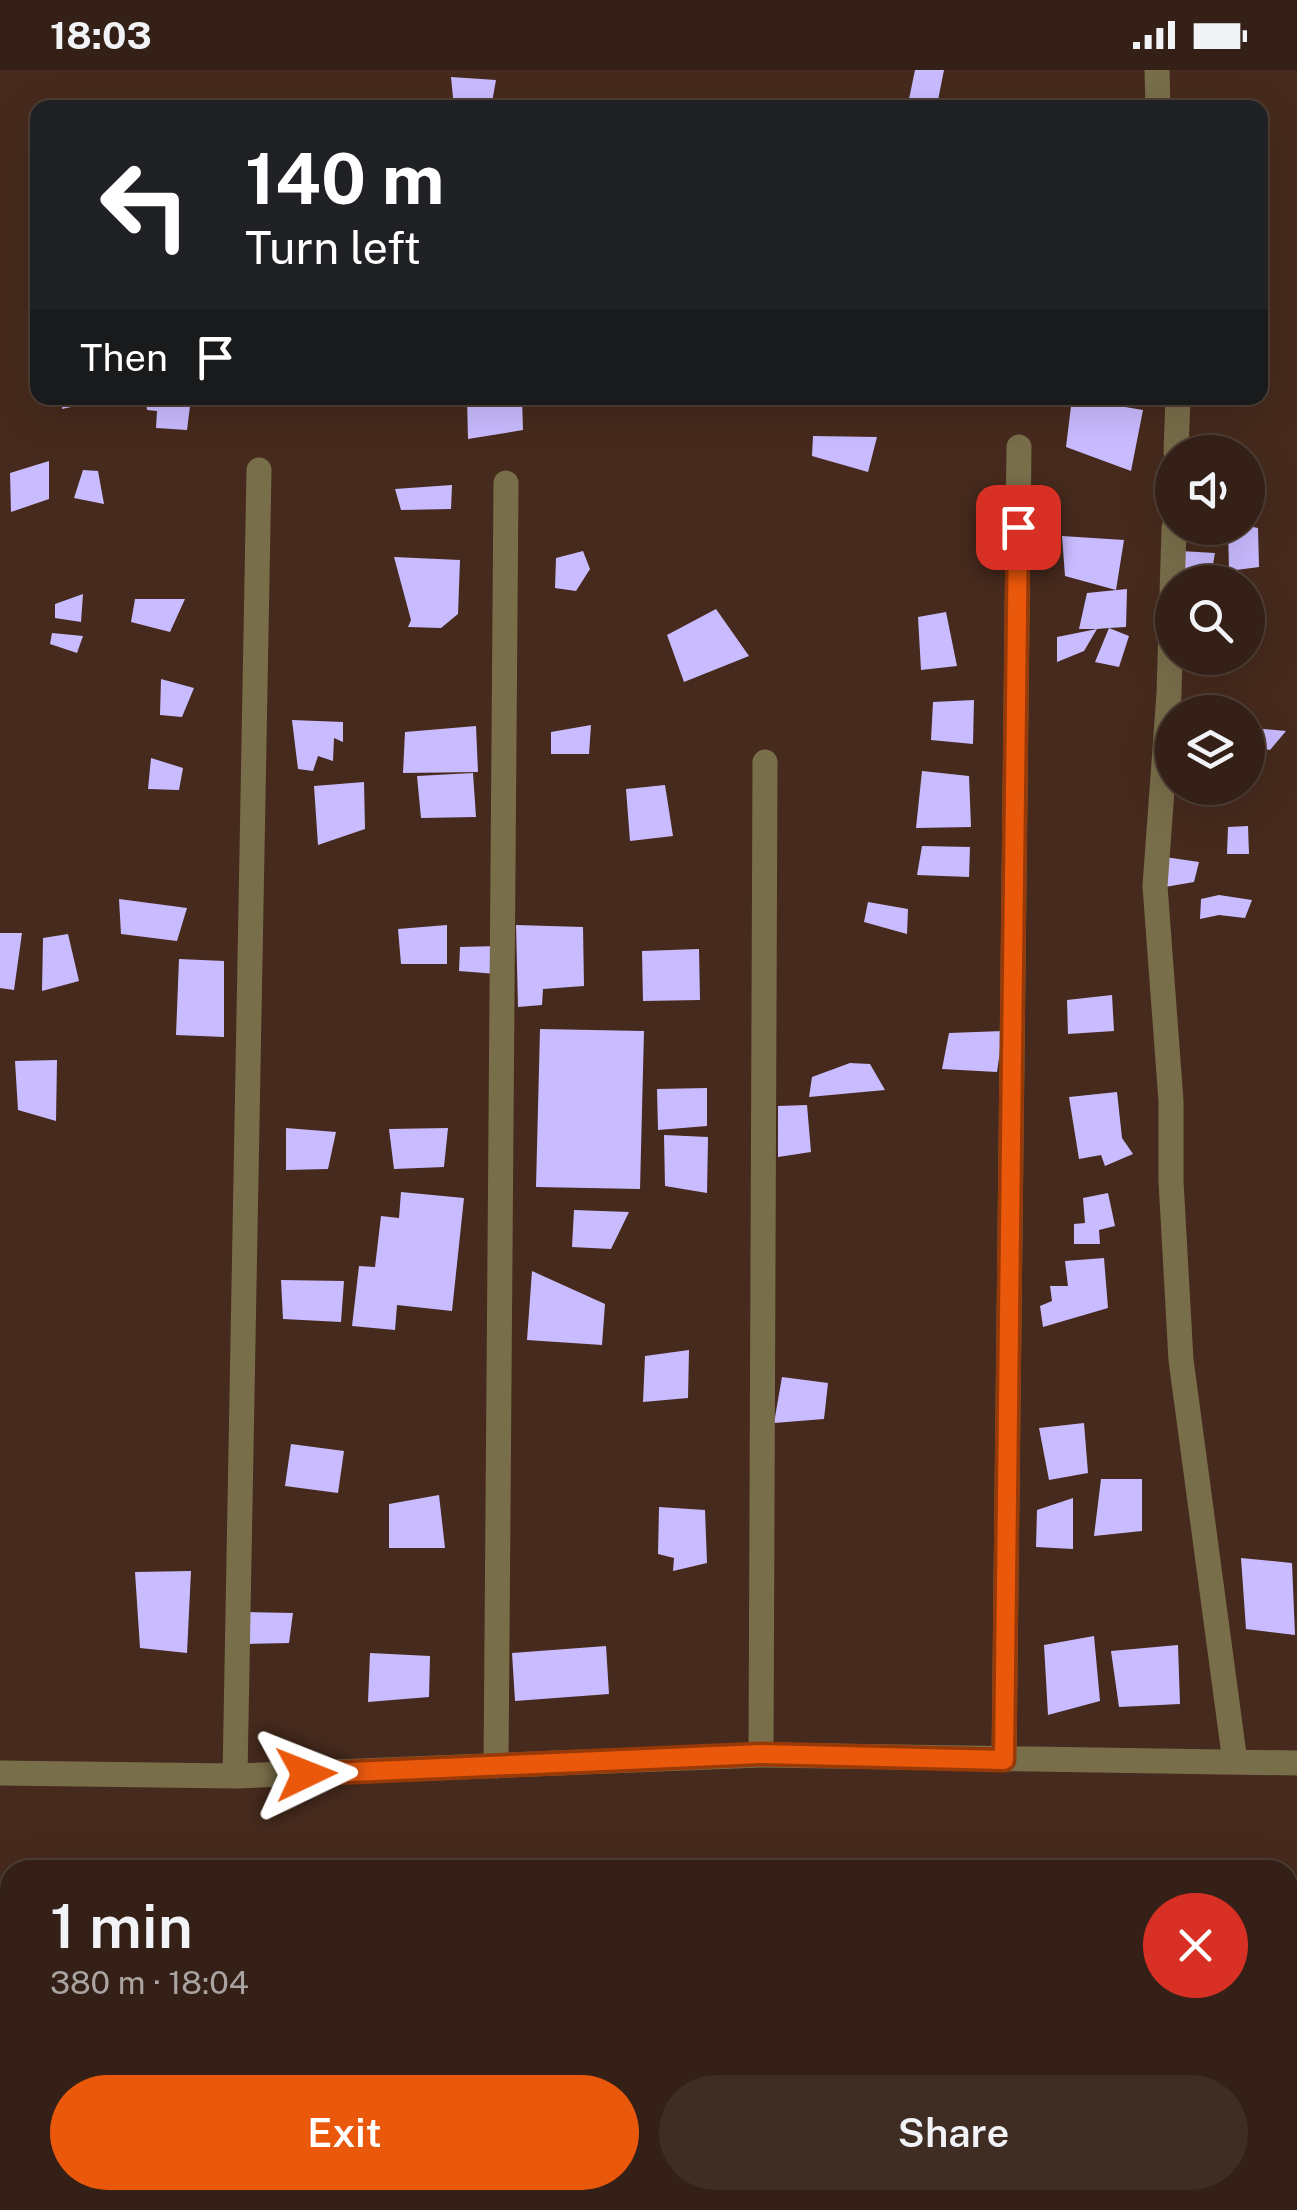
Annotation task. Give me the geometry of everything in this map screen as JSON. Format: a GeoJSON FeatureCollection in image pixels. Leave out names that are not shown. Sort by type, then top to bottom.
{"type":"FeatureCollection","features":[{"type":"Feature","properties":{"kind":"street"},"geometry":{"type":"LineString","coordinates":[[1156,70],[1158,100]]}},
{"type":"Feature","properties":{"kind":"street"},"geometry":{"type":"LineString","coordinates":[[1177,435],[1178,405]]}},
{"type":"Feature","properties":{"kind":"street"},"geometry":{"type":"LineString","coordinates":[[1004,1760],[1019,448]]}},
{"type":"Feature","properties":{"kind":"street"},"geometry":{"type":"LineString","coordinates":[[235,1776],[259,470]]}},
{"type":"Feature","properties":{"kind":"street"},"geometry":{"type":"LineString","coordinates":[[496,1766],[506,483]]}},
{"type":"Feature","properties":{"kind":"street"},"geometry":{"type":"LineString","coordinates":[[1173,545],[1169,694],[1154,886],[1171,1101],[1171,1181],[1181,1360],[1236,1762]]}},
{"type":"Feature","properties":{"kind":"street"},"geometry":{"type":"LineString","coordinates":[[761,1754],[764,762]]}},
{"type":"Feature","properties":{"kind":"street"},"geometry":{"type":"LineString","coordinates":[[0,1774],[235,1776],[761,1754],[1297,1763]]}},
{"type":"Feature","properties":{"kind":"building"},"geometry":{"type":"Polygon","coordinates":[[[915,70],[944,70],[938,100],[909,99],[915,70]]]}},
{"type":"Feature","properties":{"kind":"building"},"geometry":{"type":"Polygon","coordinates":[[[451,77],[496,80],[492,100],[453,100],[451,77]]]}},
{"type":"Feature","properties":{"kind":"building"},"geometry":{"type":"Polygon","coordinates":[[[147,405],[190,405],[187,430],[156,428],[157,411],[147,410],[147,405]]]}},
{"type":"Feature","properties":{"kind":"building"},"geometry":{"type":"Polygon","coordinates":[[[467,405],[522,405],[523,430],[468,439],[467,405]]]}},
{"type":"Feature","properties":{"kind":"building"},"geometry":{"type":"Polygon","coordinates":[[[1071,405],[1143,410],[1131,471],[1066,447],[1071,405]]]}},
{"type":"Feature","properties":{"kind":"building"},"geometry":{"type":"Polygon","coordinates":[[[813,436],[877,437],[868,472],[812,456],[813,436]]]}},
{"type":"Feature","properties":{"kind":"building"},"geometry":{"type":"Polygon","coordinates":[[[49,461],[49,499],[11,512],[10,473],[49,461]]]}},
{"type":"Feature","properties":{"kind":"building"},"geometry":{"type":"Polygon","coordinates":[[[83,470],[98,471],[104,504],[74,498],[83,470]]]}},
{"type":"Feature","properties":{"kind":"building"},"geometry":{"type":"Polygon","coordinates":[[[452,485],[451,509],[401,510],[395,489],[452,485]]]}},
{"type":"Feature","properties":{"kind":"building"},"geometry":{"type":"Polygon","coordinates":[[[1062,536],[1124,540],[1116,590],[1065,576],[1062,536]]]}},
{"type":"Feature","properties":{"kind":"building"},"geometry":{"type":"Polygon","coordinates":[[[1228,545],[1258,545],[1259,565],[1229,565],[1228,545]]]}},
{"type":"Feature","properties":{"kind":"building"},"geometry":{"type":"Polygon","coordinates":[[[583,551],[590,569],[576,591],[555,588],[556,558],[583,551]]]}},
{"type":"Feature","properties":{"kind":"building"},"geometry":{"type":"Polygon","coordinates":[[[1181,551],[1215,553],[1213,565],[1181,565],[1181,551]]]}},
{"type":"Feature","properties":{"kind":"building"},"geometry":{"type":"Polygon","coordinates":[[[394,557],[460,560],[458,614],[441,628],[408,627],[411,620],[394,557]]]}},
{"type":"Feature","properties":{"kind":"building"},"geometry":{"type":"Polygon","coordinates":[[[1127,589],[1126,627],[1079,629],[1087,593],[1127,589]]]}},
{"type":"Feature","properties":{"kind":"building"},"geometry":{"type":"Polygon","coordinates":[[[83,594],[81,622],[55,618],[55,604],[83,594]]]}},
{"type":"Feature","properties":{"kind":"building"},"geometry":{"type":"Polygon","coordinates":[[[135,599],[185,599],[170,632],[131,622],[135,599]]]}},
{"type":"Feature","properties":{"kind":"building"},"geometry":{"type":"Polygon","coordinates":[[[716,609],[749,656],[684,682],[667,635],[716,609]]]}},
{"type":"Feature","properties":{"kind":"building"},"geometry":{"type":"Polygon","coordinates":[[[946,612],[957,666],[921,670],[918,617],[946,612]]]}},
{"type":"Feature","properties":{"kind":"building"},"geometry":{"type":"Polygon","coordinates":[[[1109,628],[1129,636],[1119,667],[1095,662],[1109,628]]]}},
{"type":"Feature","properties":{"kind":"building"},"geometry":{"type":"Polygon","coordinates":[[[1097,629],[1084,651],[1057,662],[1057,637],[1097,629]]]}},
{"type":"Feature","properties":{"kind":"building"},"geometry":{"type":"Polygon","coordinates":[[[52,633],[83,636],[77,653],[50,644],[52,633]]]}},
{"type":"Feature","properties":{"kind":"building"},"geometry":{"type":"Polygon","coordinates":[[[161,679],[194,688],[182,717],[160,715],[161,679]]]}},
{"type":"Feature","properties":{"kind":"building"},"geometry":{"type":"Polygon","coordinates":[[[974,700],[973,744],[931,740],[933,702],[974,700]]]}},
{"type":"Feature","properties":{"kind":"building"},"geometry":{"type":"Polygon","coordinates":[[[292,720],[343,722],[343,742],[334,738],[333,761],[318,756],[313,771],[298,769],[292,720]]]}},
{"type":"Feature","properties":{"kind":"building"},"geometry":{"type":"Polygon","coordinates":[[[591,725],[589,754],[551,754],[551,732],[591,725]]]}},
{"type":"Feature","properties":{"kind":"building"},"geometry":{"type":"Polygon","coordinates":[[[476,726],[478,772],[403,773],[405,732],[476,726]]]}},
{"type":"Feature","properties":{"kind":"building"},"geometry":{"type":"Polygon","coordinates":[[[1265,729],[1286,731],[1270,750],[1265,749],[1265,729]]]}},
{"type":"Feature","properties":{"kind":"building"},"geometry":{"type":"Polygon","coordinates":[[[151,758],[183,768],[179,790],[148,789],[151,758]]]}},
{"type":"Feature","properties":{"kind":"building"},"geometry":{"type":"Polygon","coordinates":[[[922,771],[969,776],[971,827],[916,828],[922,771]]]}},
{"type":"Feature","properties":{"kind":"building"},"geometry":{"type":"Polygon","coordinates":[[[473,773],[476,817],[421,818],[417,776],[473,773]]]}},
{"type":"Feature","properties":{"kind":"building"},"geometry":{"type":"Polygon","coordinates":[[[364,782],[365,829],[318,845],[314,786],[364,782]]]}},
{"type":"Feature","properties":{"kind":"building"},"geometry":{"type":"Polygon","coordinates":[[[665,785],[673,836],[630,841],[626,789],[665,785]]]}},
{"type":"Feature","properties":{"kind":"building"},"geometry":{"type":"Polygon","coordinates":[[[1248,826],[1249,854],[1227,854],[1228,827],[1248,826]]]}},
{"type":"Feature","properties":{"kind":"building"},"geometry":{"type":"Polygon","coordinates":[[[922,846],[970,847],[969,877],[917,875],[922,846]]]}},
{"type":"Feature","properties":{"kind":"building"},"geometry":{"type":"Polygon","coordinates":[[[1158,856],[1199,862],[1194,882],[1159,888],[1158,856]]]}},
{"type":"Feature","properties":{"kind":"building"},"geometry":{"type":"Polygon","coordinates":[[[1219,895],[1252,900],[1245,918],[1219,915],[1200,919],[1201,899],[1219,895]]]}},
{"type":"Feature","properties":{"kind":"building"},"geometry":{"type":"Polygon","coordinates":[[[119,899],[187,908],[177,941],[121,934],[119,899]]]}},
{"type":"Feature","properties":{"kind":"building"},"geometry":{"type":"Polygon","coordinates":[[[868,902],[908,909],[907,934],[864,922],[868,902]]]}},
{"type":"Feature","properties":{"kind":"building"},"geometry":{"type":"Polygon","coordinates":[[[447,925],[447,964],[401,964],[398,929],[447,925]]]}},
{"type":"Feature","properties":{"kind":"building"},"geometry":{"type":"Polygon","coordinates":[[[516,925],[583,927],[584,986],[543,989],[542,1005],[518,1007],[516,925]]]}},
{"type":"Feature","properties":{"kind":"building"},"geometry":{"type":"Polygon","coordinates":[[[0,933],[22,933],[14,990],[0,988],[0,933]]]}},
{"type":"Feature","properties":{"kind":"building"},"geometry":{"type":"Polygon","coordinates":[[[68,934],[79,981],[42,991],[43,938],[68,934]]]}},
{"type":"Feature","properties":{"kind":"building"},"geometry":{"type":"Polygon","coordinates":[[[499,946],[497,974],[459,971],[460,947],[499,946]]]}},
{"type":"Feature","properties":{"kind":"building"},"geometry":{"type":"Polygon","coordinates":[[[699,949],[700,1000],[643,1001],[642,951],[699,949]]]}},
{"type":"Feature","properties":{"kind":"building"},"geometry":{"type":"Polygon","coordinates":[[[179,959],[224,961],[224,1037],[176,1035],[179,959]]]}},
{"type":"Feature","properties":{"kind":"building"},"geometry":{"type":"Polygon","coordinates":[[[1112,995],[1114,1031],[1068,1034],[1067,1000],[1112,995]]]}},
{"type":"Feature","properties":{"kind":"building"},"geometry":{"type":"Polygon","coordinates":[[[540,1029],[644,1031],[640,1189],[536,1187],[540,1029]]]}},
{"type":"Feature","properties":{"kind":"building"},"geometry":{"type":"Polygon","coordinates":[[[1003,1031],[997,1072],[942,1069],[949,1033],[1003,1031]]]}},
{"type":"Feature","properties":{"kind":"building"},"geometry":{"type":"Polygon","coordinates":[[[57,1060],[56,1121],[18,1110],[15,1061],[57,1060]]]}},
{"type":"Feature","properties":{"kind":"building"},"geometry":{"type":"Polygon","coordinates":[[[850,1063],[870,1064],[885,1090],[809,1097],[812,1077],[850,1063]]]}},
{"type":"Feature","properties":{"kind":"building"},"geometry":{"type":"Polygon","coordinates":[[[707,1088],[707,1126],[658,1130],[657,1089],[707,1088]]]}},
{"type":"Feature","properties":{"kind":"building"},"geometry":{"type":"Polygon","coordinates":[[[1117,1092],[1122,1138],[1133,1154],[1105,1166],[1101,1155],[1079,1159],[1069,1097],[1117,1092]]]}},
{"type":"Feature","properties":{"kind":"building"},"geometry":{"type":"Polygon","coordinates":[[[807,1105],[811,1152],[778,1157],[778,1106],[807,1105]]]}},
{"type":"Feature","properties":{"kind":"building"},"geometry":{"type":"Polygon","coordinates":[[[286,1128],[336,1132],[328,1169],[286,1170],[286,1128]]]}},
{"type":"Feature","properties":{"kind":"building"},"geometry":{"type":"Polygon","coordinates":[[[448,1128],[444,1167],[394,1169],[389,1129],[448,1128]]]}},
{"type":"Feature","properties":{"kind":"building"},"geometry":{"type":"Polygon","coordinates":[[[664,1135],[708,1137],[707,1193],[665,1186],[664,1135]]]}},
{"type":"Feature","properties":{"kind":"building"},"geometry":{"type":"Polygon","coordinates":[[[401,1192],[464,1198],[452,1311],[397,1305],[395,1330],[352,1326],[359,1266],[375,1267],[381,1216],[399,1218],[401,1192]]]}},
{"type":"Feature","properties":{"kind":"building"},"geometry":{"type":"Polygon","coordinates":[[[1108,1193],[1115,1226],[1099,1230],[1100,1244],[1074,1244],[1074,1224],[1085,1223],[1083,1198],[1108,1193]]]}},
{"type":"Feature","properties":{"kind":"building"},"geometry":{"type":"Polygon","coordinates":[[[574,1210],[629,1212],[611,1249],[572,1247],[574,1210]]]}},
{"type":"Feature","properties":{"kind":"building"},"geometry":{"type":"Polygon","coordinates":[[[1104,1258],[1108,1308],[1043,1327],[1040,1306],[1052,1301],[1050,1286],[1068,1286],[1065,1261],[1104,1258]]]}},
{"type":"Feature","properties":{"kind":"building"},"geometry":{"type":"Polygon","coordinates":[[[532,1271],[605,1304],[602,1345],[527,1340],[532,1271]]]}},
{"type":"Feature","properties":{"kind":"building"},"geometry":{"type":"Polygon","coordinates":[[[281,1280],[344,1281],[341,1322],[283,1319],[281,1280]]]}},
{"type":"Feature","properties":{"kind":"building"},"geometry":{"type":"Polygon","coordinates":[[[689,1350],[688,1398],[643,1402],[645,1356],[689,1350]]]}},
{"type":"Feature","properties":{"kind":"building"},"geometry":{"type":"Polygon","coordinates":[[[782,1377],[828,1383],[824,1419],[774,1423],[782,1377]]]}},
{"type":"Feature","properties":{"kind":"building"},"geometry":{"type":"Polygon","coordinates":[[[1084,1423],[1088,1473],[1049,1480],[1039,1428],[1084,1423]]]}},
{"type":"Feature","properties":{"kind":"building"},"geometry":{"type":"Polygon","coordinates":[[[291,1444],[344,1451],[338,1493],[285,1486],[291,1444]]]}},
{"type":"Feature","properties":{"kind":"building"},"geometry":{"type":"Polygon","coordinates":[[[1101,1479],[1142,1479],[1142,1531],[1094,1536],[1101,1479]]]}},
{"type":"Feature","properties":{"kind":"building"},"geometry":{"type":"Polygon","coordinates":[[[439,1495],[445,1548],[389,1548],[389,1504],[439,1495]]]}},
{"type":"Feature","properties":{"kind":"building"},"geometry":{"type":"Polygon","coordinates":[[[1073,1498],[1073,1549],[1036,1547],[1037,1510],[1073,1498]]]}},
{"type":"Feature","properties":{"kind":"building"},"geometry":{"type":"Polygon","coordinates":[[[659,1507],[705,1510],[707,1563],[673,1571],[674,1558],[658,1554],[659,1507]]]}},
{"type":"Feature","properties":{"kind":"building"},"geometry":{"type":"Polygon","coordinates":[[[1241,1558],[1292,1563],[1295,1635],[1246,1629],[1241,1558]]]}},
{"type":"Feature","properties":{"kind":"building"},"geometry":{"type":"Polygon","coordinates":[[[191,1571],[187,1653],[140,1648],[135,1572],[191,1571]]]}},
{"type":"Feature","properties":{"kind":"building"},"geometry":{"type":"Polygon","coordinates":[[[246,1612],[293,1613],[289,1643],[246,1644],[246,1612]]]}},
{"type":"Feature","properties":{"kind":"building"},"geometry":{"type":"Polygon","coordinates":[[[1094,1636],[1100,1701],[1048,1715],[1044,1645],[1094,1636]]]}},
{"type":"Feature","properties":{"kind":"building"},"geometry":{"type":"Polygon","coordinates":[[[1178,1645],[1180,1704],[1119,1707],[1111,1651],[1178,1645]]]}},
{"type":"Feature","properties":{"kind":"building"},"geometry":{"type":"Polygon","coordinates":[[[606,1646],[609,1694],[515,1701],[512,1653],[606,1646]]]}},
{"type":"Feature","properties":{"kind":"building"},"geometry":{"type":"Polygon","coordinates":[[[370,1653],[430,1656],[429,1697],[368,1702],[370,1653]]]}},
{"type":"Feature","properties":{"kind":"route"},"geometry":{"type":"LineString","coordinates":[[306,1774],[761,1754],[1004,1760],[1018,527]]}}]}
